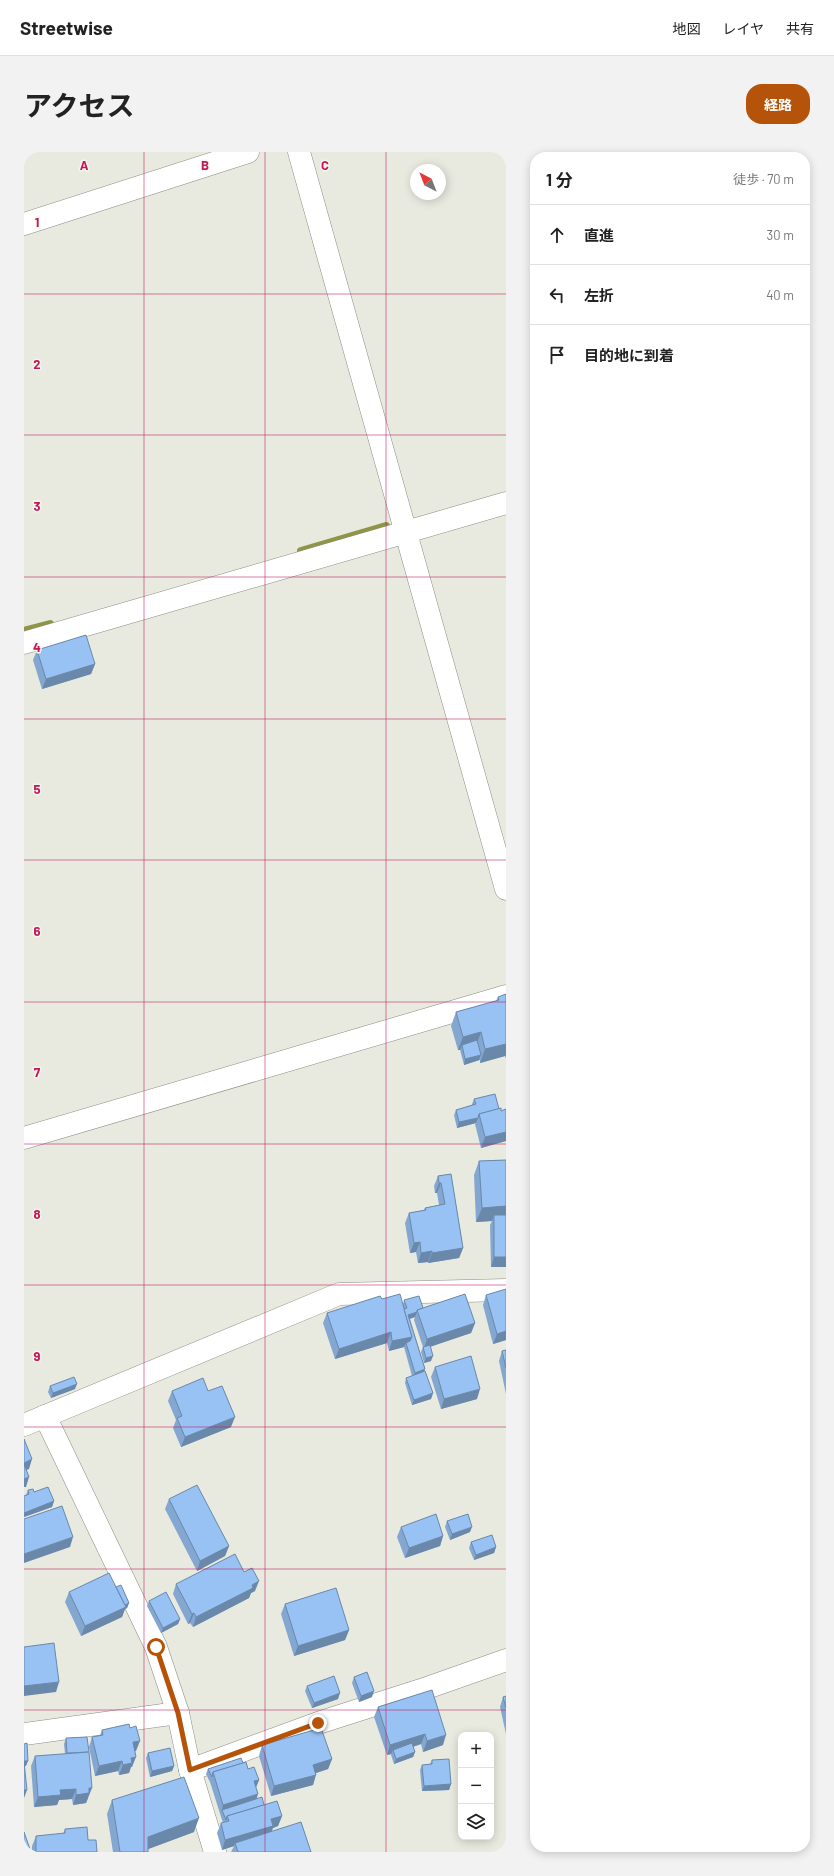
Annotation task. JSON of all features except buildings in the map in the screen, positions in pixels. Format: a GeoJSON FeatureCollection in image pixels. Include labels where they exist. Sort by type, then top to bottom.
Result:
{"type":"FeatureCollection","features":[{"type":"Feature","properties":{"kind":"street"},"geometry":{"type":"LineString","coordinates":[[24,224],[248,152]]}},
{"type":"Feature","properties":{"kind":"street"},"geometry":{"type":"LineString","coordinates":[[299,152],[506,890]]}},
{"type":"Feature","properties":{"kind":"street"},"geometry":{"type":"LineString","coordinates":[[24,643],[506,502]]}},
{"type":"Feature","properties":{"kind":"street"},"geometry":{"type":"LineString","coordinates":[[24,1138],[506,996]]}},
{"type":"Feature","properties":{"kind":"street"},"geometry":{"type":"LineString","coordinates":[[24,1425],[339,1294],[506,1290]]}},
{"type":"Feature","properties":{"kind":"street"},"geometry":{"type":"LineString","coordinates":[[45,1416],[156,1647],[178,1713],[190,1770],[215,1852]]}},
{"type":"Feature","properties":{"kind":"street"},"geometry":{"type":"LineString","coordinates":[[190,1770],[318,1723],[422,1690],[506,1660]]}},
{"type":"Feature","properties":{"kind":"street"},"geometry":{"type":"LineString","coordinates":[[24,1734],[178,1713]]}},
{"type":"Feature","properties":{"kind":"waterway"},"geometry":{"type":"LineString","coordinates":[[301,551],[386,526]]}},
{"type":"Feature","properties":{"kind":"waterway"},"geometry":{"type":"LineString","coordinates":[[24,631],[50,624]]}},
{"type":"Feature","properties":{"kind":"route"},"geometry":{"type":"LineString","coordinates":[[156,1647],[178,1713],[190,1770],[318,1723]]}}]}
